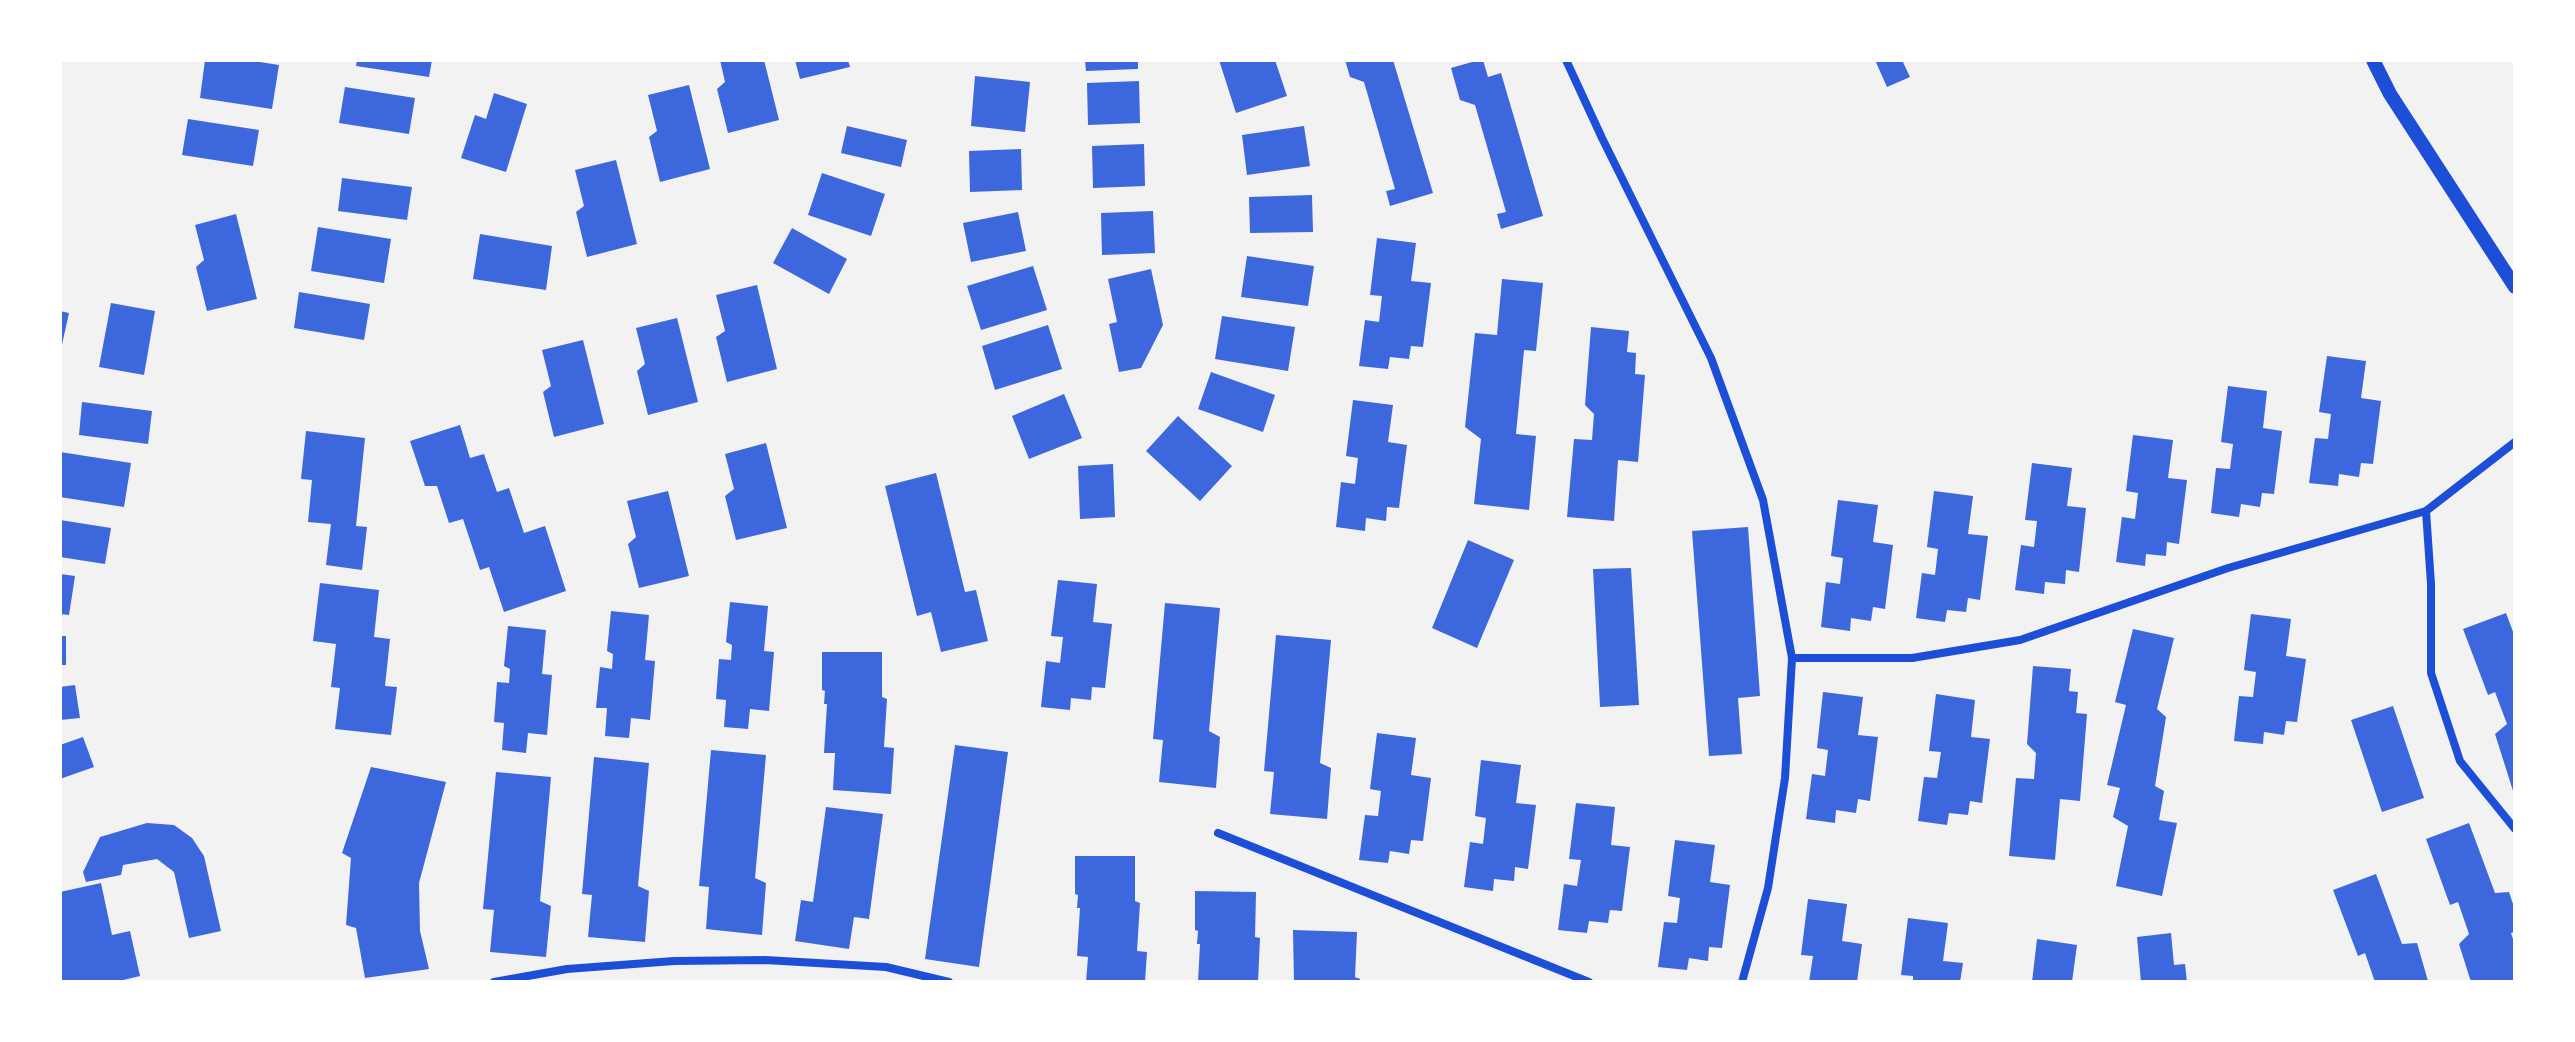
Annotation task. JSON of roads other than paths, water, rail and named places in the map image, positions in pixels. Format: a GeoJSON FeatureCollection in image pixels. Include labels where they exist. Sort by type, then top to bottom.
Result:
{"type":"FeatureCollection","features":[{"type":"Feature","properties":{"kind":"main road"},"geometry":{"type":"LineString","coordinates":[[2373,60],[2390,94],[2515,287]]}},
{"type":"Feature","properties":{"kind":"street"},"geometry":{"type":"LineString","coordinates":[[1566,60],[1711,358],[1763,500],[1792,658],[1785,778],[1768,888],[1742,982]]}},
{"type":"Feature","properties":{"kind":"street"},"geometry":{"type":"LineString","coordinates":[[1792,658],[1912,658],[2020,640],[2228,568],[2426,511],[2515,442]]}},
{"type":"Feature","properties":{"kind":"street"},"geometry":{"type":"LineString","coordinates":[[2426,511],[2431,584],[2431,673],[2460,761],[2515,829]]}},
{"type":"Feature","properties":{"kind":"street"},"geometry":{"type":"LineString","coordinates":[[1218,833],[1589,982]]}},
{"type":"Feature","properties":{"kind":"street"},"geometry":{"type":"LineString","coordinates":[[494,982],[567,969],[674,961],[765,960],[886,967],[949,982]]}}]}
